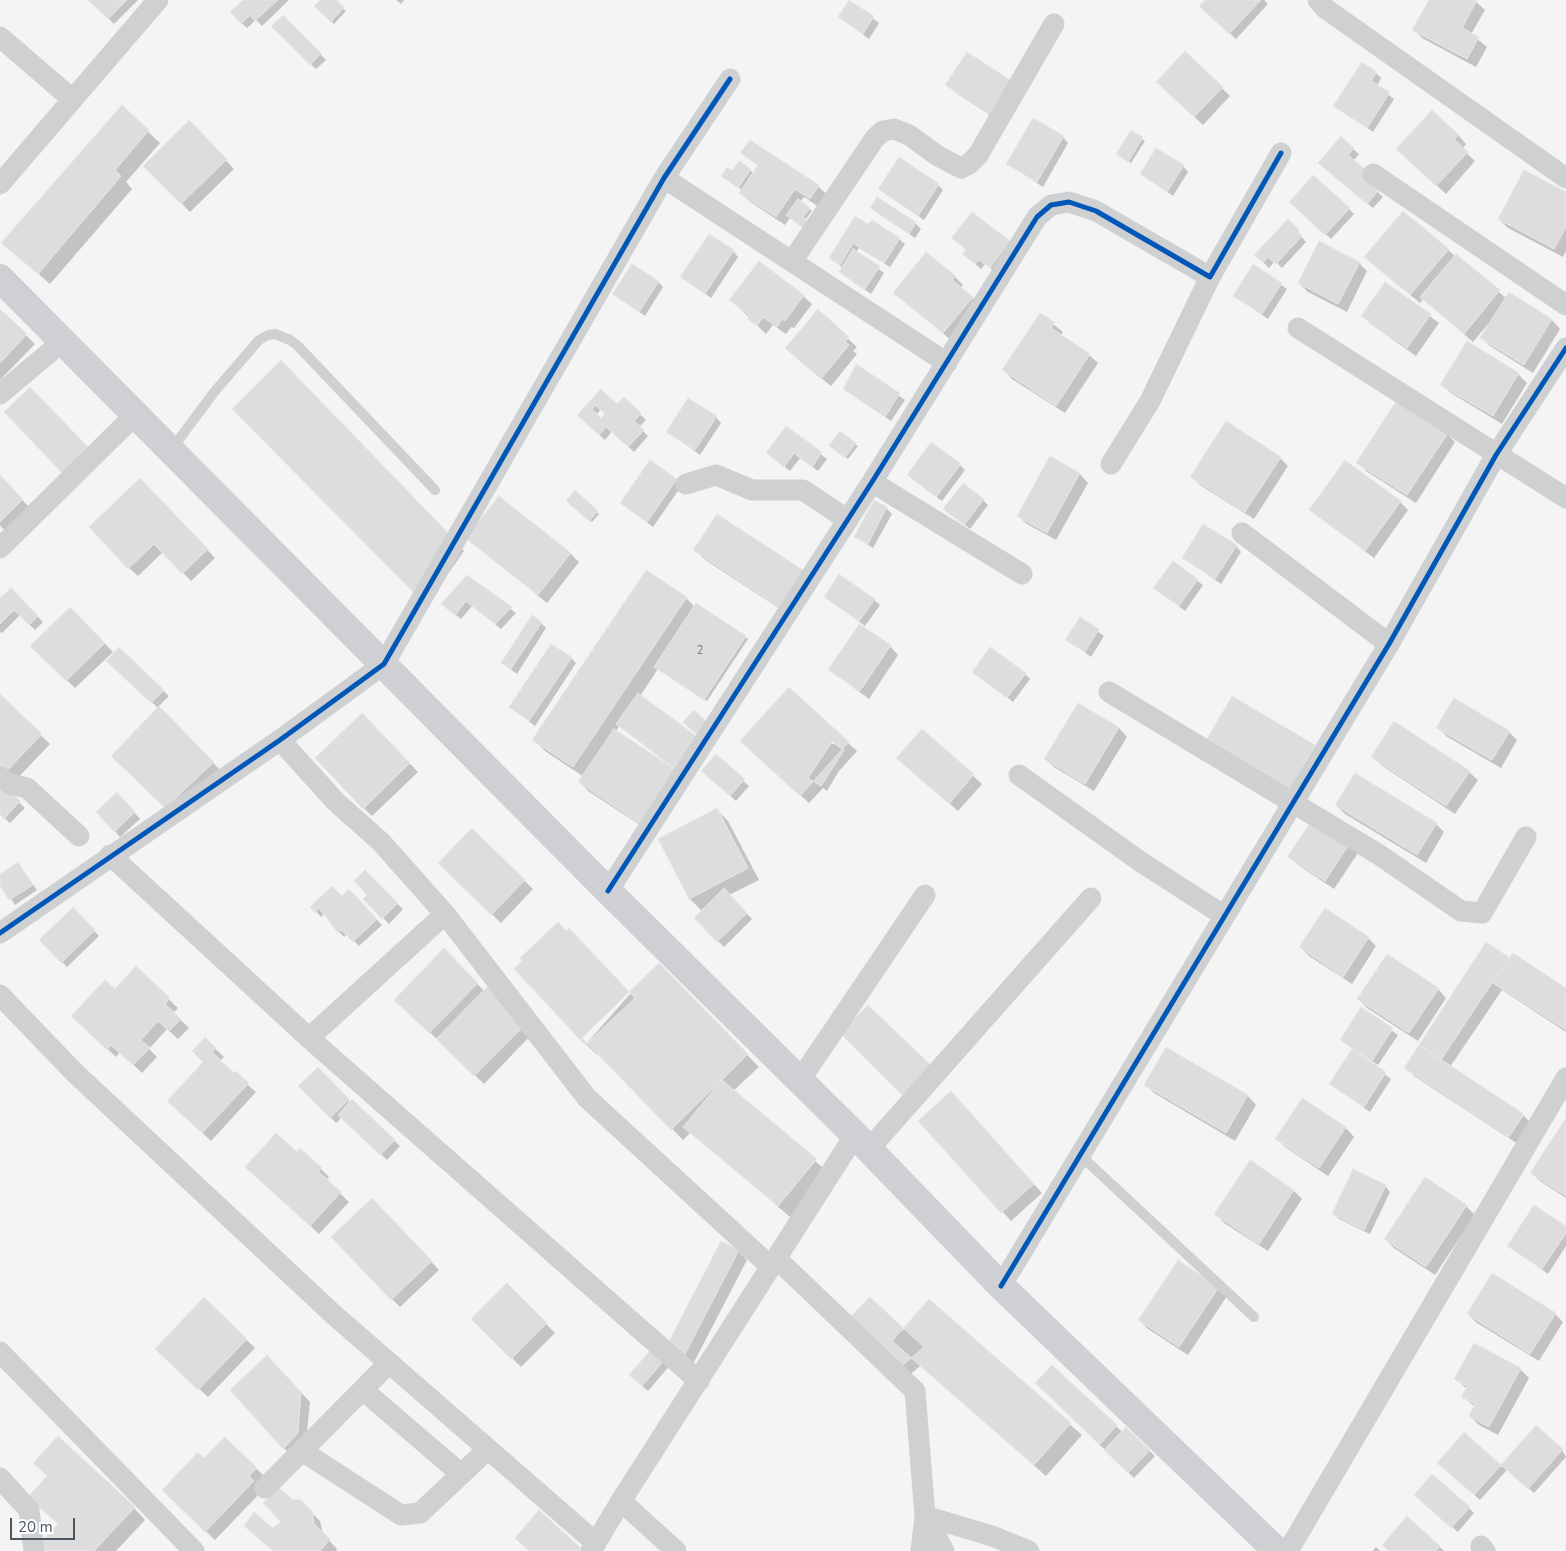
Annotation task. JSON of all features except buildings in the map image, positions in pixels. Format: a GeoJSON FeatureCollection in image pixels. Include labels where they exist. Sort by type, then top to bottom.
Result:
{"type":"FeatureCollection","features":[{"type":"Feature","properties":{"kind":"main road"},"geometry":{"type":"LineString","coordinates":[[0,278],[608,891],[862,1142],[1001,1286],[1277,1551]]}},
{"type":"Feature","properties":{"kind":"street"},"geometry":{"type":"LineString","coordinates":[[0,184],[158,0]]}},
{"type":"Feature","properties":{"kind":"street"},"geometry":{"type":"LineString","coordinates":[[1318,0],[1326,9],[1566,178]]}},
{"type":"Feature","properties":{"kind":"street"},"geometry":{"type":"LineString","coordinates":[[793,260],[875,138],[883,131],[894,129],[908,135],[961,168],[978,156],[1054,24]]}},
{"type":"Feature","properties":{"kind":"street"},"geometry":{"type":"LineString","coordinates":[[0,37],[72,99]]}},
{"type":"Feature","properties":{"kind":"street"},"geometry":{"type":"LineString","coordinates":[[0,933],[110,855],[280,740],[384,664],[664,178],[730,79]]}},
{"type":"Feature","properties":{"kind":"street"},"geometry":{"type":"LineString","coordinates":[[1111,464],[1150,401],[1210,277],[1281,153]]}},
{"type":"Feature","properties":{"kind":"street"},"geometry":{"type":"LineString","coordinates":[[1373,174],[1566,305]]}},
{"type":"Feature","properties":{"kind":"street"},"geometry":{"type":"LineString","coordinates":[[664,178],[793,260],[947,364]]}},
{"type":"Feature","properties":{"kind":"street"},"geometry":{"type":"LineString","coordinates":[[608,891],[848,520],[1037,217],[1051,205],[1069,202],[1096,211],[1210,277]]}},
{"type":"Feature","properties":{"kind":"street"},"geometry":{"type":"LineString","coordinates":[[1298,328],[1566,498]]}},
{"type":"Feature","properties":{"kind":"street"},"geometry":{"type":"LineString","coordinates":[[0,394],[62,342]]}},
{"type":"Feature","properties":{"kind":"street"},"geometry":{"type":"LineString","coordinates":[[1001,1286],[1389,644],[1496,455],[1566,348]]}},
{"type":"Feature","properties":{"kind":"street"},"geometry":{"type":"LineString","coordinates":[[0,548],[135,415]]}},
{"type":"Feature","properties":{"kind":"street"},"geometry":{"type":"LineString","coordinates":[[686,484],[716,475],[752,490],[803,490],[848,520]]}},
{"type":"Feature","properties":{"kind":"street"},"geometry":{"type":"LineString","coordinates":[[872,482],[1022,574]]}},
{"type":"Feature","properties":{"kind":"street"},"geometry":{"type":"LineString","coordinates":[[1242,533],[1389,644]]}},
{"type":"Feature","properties":{"kind":"street"},"geometry":{"type":"LineString","coordinates":[[1109,692],[1378,854],[1461,911],[1482,913],[1526,837]]}},
{"type":"Feature","properties":{"kind":"street"},"geometry":{"type":"LineString","coordinates":[[280,740],[336,802],[381,842],[445,914],[587,1098],[773,1262],[915,1391],[925,1516],[921,1551]]}},
{"type":"Feature","properties":{"kind":"street"},"geometry":{"type":"LineString","coordinates":[[1019,775],[1141,862],[1224,915]]}},
{"type":"Feature","properties":{"kind":"street"},"geometry":{"type":"LineString","coordinates":[[0,777],[10,784],[28,788],[79,836]]}},
{"type":"Feature","properties":{"kind":"street"},"geometry":{"type":"LineString","coordinates":[[110,855],[310,1038],[699,1381]]}},
{"type":"Feature","properties":{"kind":"street"},"geometry":{"type":"LineString","coordinates":[[800,1080],[925,895]]}},
{"type":"Feature","properties":{"kind":"street"},"geometry":{"type":"LineString","coordinates":[[0,995],[82,1080],[333,1314],[488,1449],[594,1547],[621,1500],[699,1381],[773,1262],[862,1142],[1092,898]]}},
{"type":"Feature","properties":{"kind":"street"},"geometry":{"type":"LineString","coordinates":[[310,1038],[445,914]]}},
{"type":"Feature","properties":{"kind":"street"},"geometry":{"type":"LineString","coordinates":[[1288,1551],[1566,1078]]}},
{"type":"Feature","properties":{"kind":"street"},"geometry":{"type":"LineString","coordinates":[[3,1362],[194,1551]]}},
{"type":"Feature","properties":{"kind":"street"},"geometry":{"type":"LineString","coordinates":[[265,1488],[389,1363]]}},
{"type":"Feature","properties":{"kind":"street"},"geometry":{"type":"LineString","coordinates":[[363,1390],[461,1474]]}},
{"type":"Feature","properties":{"kind":"street"},"geometry":{"type":"LineString","coordinates":[[302,1451],[401,1515],[420,1513],[488,1449]]}},
{"type":"Feature","properties":{"kind":"street"},"geometry":{"type":"LineString","coordinates":[[0,1478],[29,1510],[34,1551]]}},
{"type":"Feature","properties":{"kind":"street"},"geometry":{"type":"LineString","coordinates":[[621,1500],[676,1551]]}},
{"type":"Feature","properties":{"kind":"street"},"geometry":{"type":"LineString","coordinates":[[925,1516],[944,1551]]}},
{"type":"Feature","properties":{"kind":"street"},"geometry":{"type":"LineString","coordinates":[[925,1516],[992,1536],[1029,1551]]}},
{"type":"Feature","properties":{"kind":"lane"},"geometry":{"type":"LineString","coordinates":[[170,451],[215,391],[259,340],[268,335],[276,334],[297,345],[435,490]]}},
{"type":"Feature","properties":{"kind":"lane"},"geometry":{"type":"LineString","coordinates":[[1080,1155],[1254,1317]]}},
{"type":"Feature","properties":{"kind":"cycle path"},"geometry":{"type":"LineString","coordinates":[[0,933],[280,740],[384,664],[664,178],[730,79]]}},
{"type":"Feature","properties":{"kind":"cycle path"},"geometry":{"type":"LineString","coordinates":[[608,891],[872,482],[1037,217],[1051,205],[1069,202],[1096,211],[1210,277],[1281,153]]}},
{"type":"Feature","properties":{"kind":"cycle path"},"geometry":{"type":"LineString","coordinates":[[1001,1286],[1389,644],[1496,455],[1566,348]]}}]}
